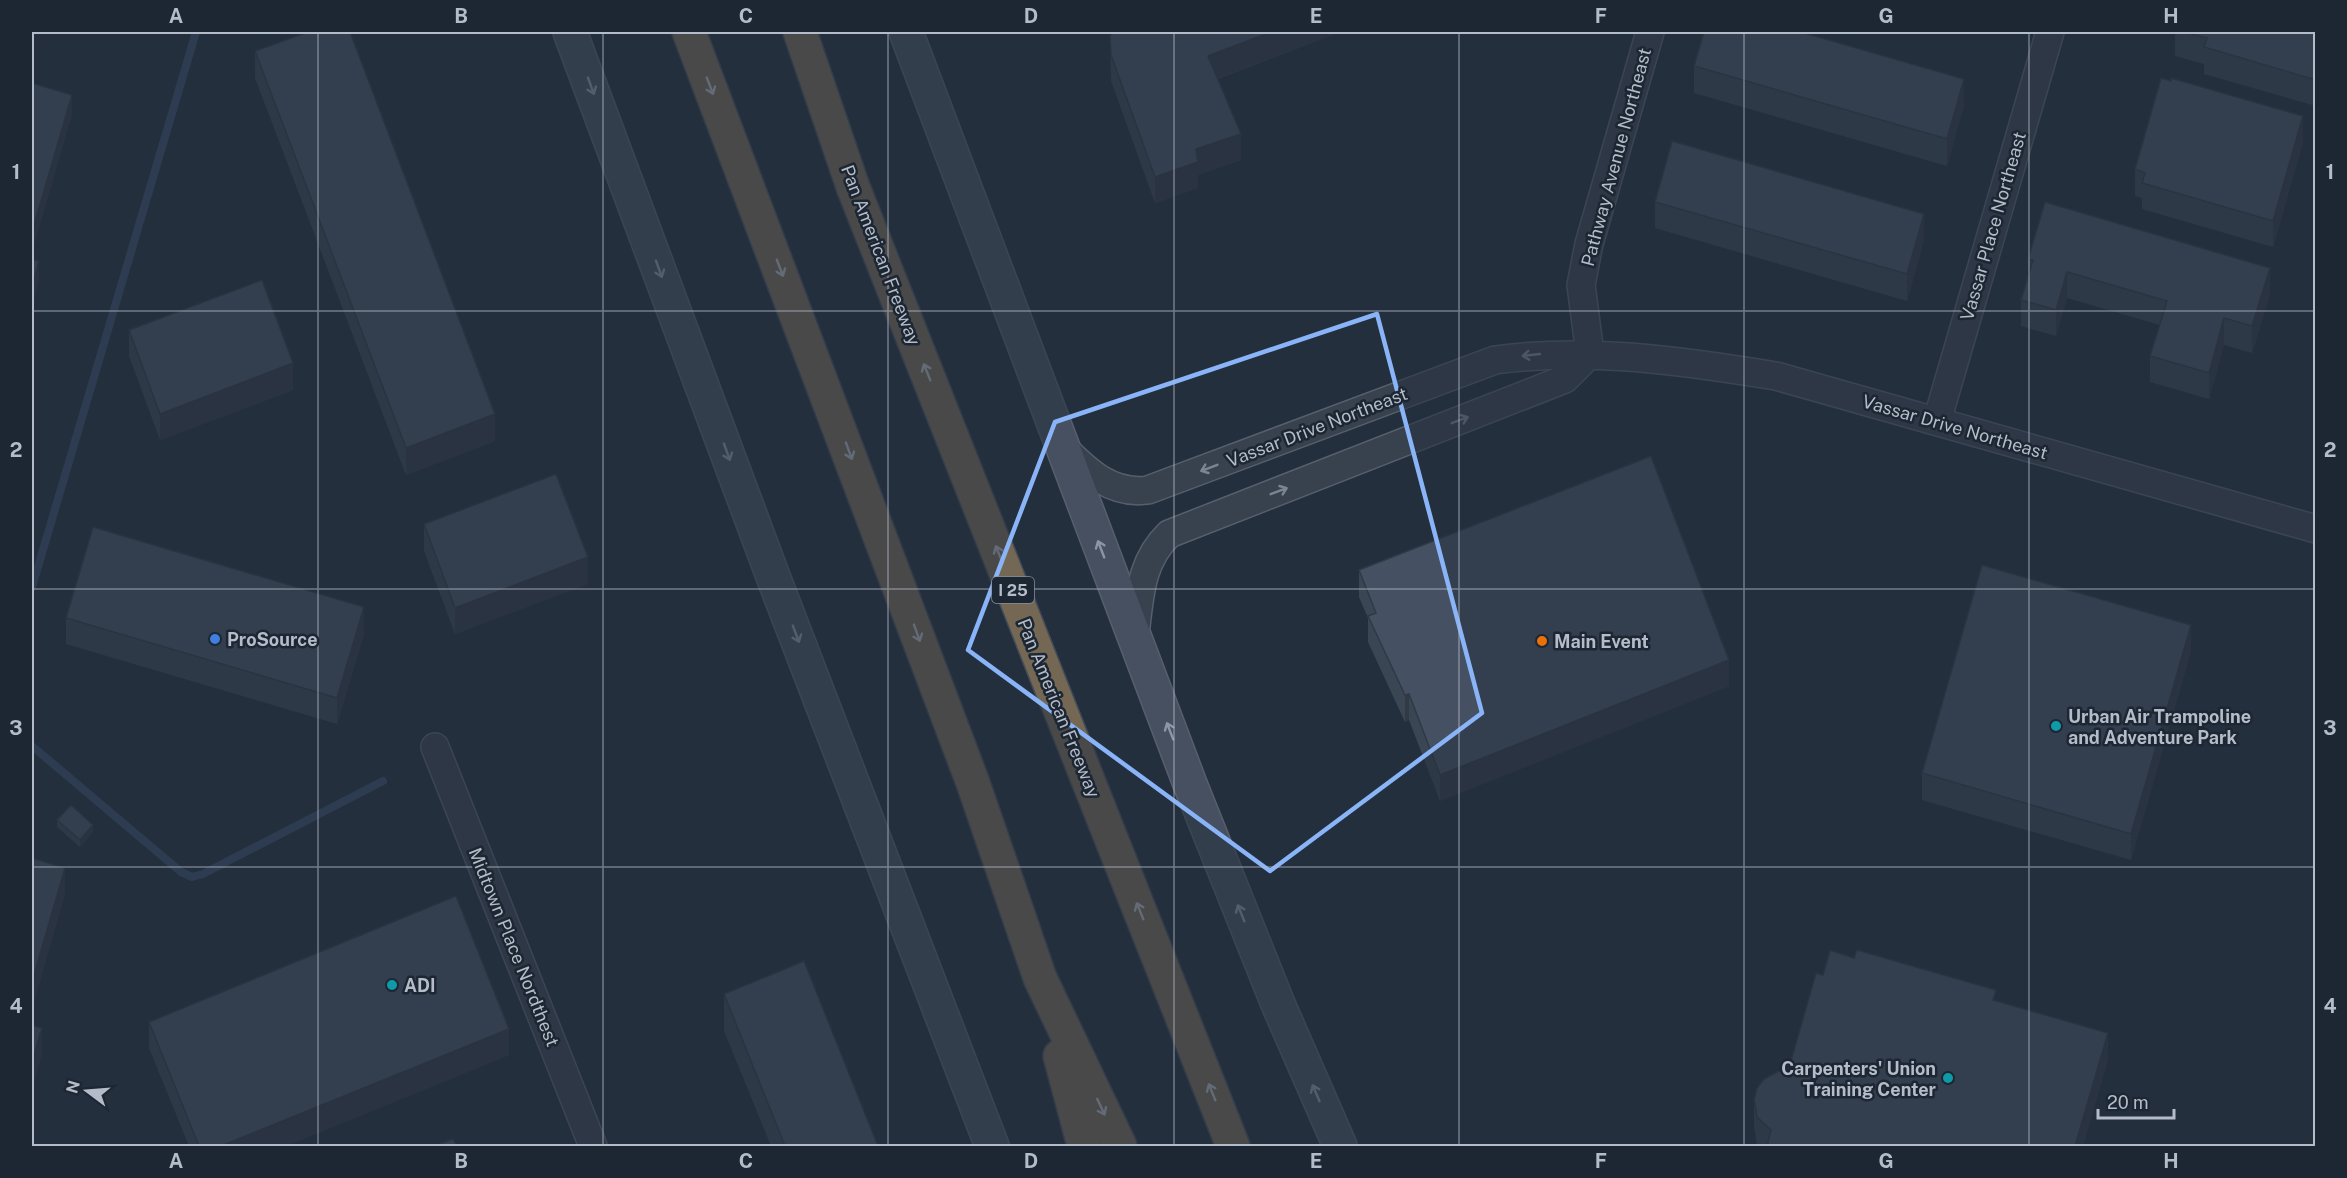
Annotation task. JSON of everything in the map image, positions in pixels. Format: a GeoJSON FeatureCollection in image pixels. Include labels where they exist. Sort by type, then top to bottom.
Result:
{"type":"FeatureCollection","features":[{"type":"Feature","properties":{"kind":"highway"},"geometry":{"type":"LineString","coordinates":[[689,32],[964,761],[1040,978],[1084,1146]]}},
{"type":"Feature","properties":{"kind":"highway","name":"Pan American Freeway"},"geometry":{"type":"LineString","coordinates":[[800,32],[854,187],[1233,1146]]}},
{"type":"Feature","properties":{"kind":"highway"},"geometry":{"type":"LineString","coordinates":[[1040,978],[1120,1146]]}},
{"type":"Feature","properties":{"kind":"main road"},"geometry":{"type":"LineString","coordinates":[[570,32],[770,568],[992,1146]]}},
{"type":"Feature","properties":{"kind":"main road"},"geometry":{"type":"LineString","coordinates":[[906,32],[1060,444],[1135,634],[1236,902],[1340,1146]]}},
{"type":"Feature","properties":{"kind":"street","name":"Pathway Avenue Northeast"},"geometry":{"type":"LineString","coordinates":[[1590,354],[1581,285],[1589,244],[1650,32]]}},
{"type":"Feature","properties":{"kind":"street","name":"Vassar Place Northeast"},"geometry":{"type":"LineString","coordinates":[[1937,421],[2050,32]]}},
{"type":"Feature","properties":{"kind":"street","name":"Vassar Drive Northeast"},"geometry":{"type":"LineString","coordinates":[[1060,444],[1095,478],[1125,490],[1148,490],[1495,360],[1537,354],[1590,354],[1693,363],[1776,376],[2316,528]]}},
{"type":"Feature","properties":{"kind":"street"},"geometry":{"type":"LineString","coordinates":[[1135,634],[1142,579],[1148,561],[1156,547],[1169,534],[1565,379],[1590,354]]}},
{"type":"Feature","properties":{"kind":"street","name":"Midtown Place Nordthest"},"geometry":{"type":"LineString","coordinates":[[435,747],[593,1146]]}},
{"type":"Feature","properties":{"kind":"highlighted area"},"geometry":{"type":"Polygon","coordinates":[[[1377,314],[1482,713],[1270,871],[968,650],[1055,422],[1377,314]]]}},
{"type":"Feature","properties":{"kind":"building"},"geometry":{"type":"Polygon","coordinates":[[[308,32],[350,32],[495,414],[406,448],[255,51],[308,32]]]}},
{"type":"Feature","properties":{"kind":"building"},"geometry":{"type":"Polygon","coordinates":[[[1112,32],[1271,32],[1208,56],[1241,134],[1196,149],[1198,162],[1155,177],[1111,55],[1110,36],[1112,32]]]}},
{"type":"Feature","properties":{"kind":"building"},"geometry":{"type":"Polygon","coordinates":[[[1704,32],[1801,32],[1964,79],[1947,139],[1694,66],[1704,32]]]}},
{"type":"Feature","properties":{"kind":"building"},"geometry":{"type":"Polygon","coordinates":[[[2183,32],[2316,32],[2316,80],[2204,47],[2207,38],[2183,32]]]}},
{"type":"Feature","properties":{"kind":"building"},"geometry":{"type":"Polygon","coordinates":[[[2161,78],[2171,81],[2171,78],[2303,116],[2273,221],[2142,183],[2145,173],[2135,169],[2161,78]]]}},
{"type":"Feature","properties":{"kind":"building"},"geometry":{"type":"Polygon","coordinates":[[[32,83],[72,95],[32,232],[32,83]]]}},
{"type":"Feature","properties":{"kind":"building"},"geometry":{"type":"Polygon","coordinates":[[[1672,141],[1924,214],[1907,274],[1655,202],[1672,141]]]}},
{"type":"Feature","properties":{"kind":"building"},"geometry":{"type":"Polygon","coordinates":[[[2045,202],[2270,268],[2252,326],[2224,318],[2209,373],[2150,356],[2167,301],[2067,272],[2056,310],[2021,300],[2033,260],[2028,259],[2045,202]]]}},
{"type":"Feature","properties":{"kind":"building"},"geometry":{"type":"Polygon","coordinates":[[[32,259],[39,261],[32,287],[32,259]]]}},
{"type":"Feature","properties":{"kind":"building"},"geometry":{"type":"Polygon","coordinates":[[[262,280],[293,363],[160,414],[129,330],[262,280]]]}},
{"type":"Feature","properties":{"kind":"building","name":"Main Event"},"geometry":{"type":"Polygon","coordinates":[[[1651,456],[1729,660],[1440,775],[1409,694],[1405,695],[1368,616],[1376,613],[1359,570],[1651,456]]]}},
{"type":"Feature","properties":{"kind":"building"},"geometry":{"type":"Polygon","coordinates":[[[556,474],[588,557],[455,608],[424,524],[556,474]]]}},
{"type":"Feature","properties":{"kind":"building","name":"ProSource"},"geometry":{"type":"Polygon","coordinates":[[[93,527],[364,607],[337,698],[66,618],[93,527]]]}},
{"type":"Feature","properties":{"kind":"building","name":"Urban Air Trampoline and Adventure Park"},"geometry":{"type":"Polygon","coordinates":[[[1982,565],[2191,625],[2131,834],[1922,773],[1982,565]]]}},
{"type":"Feature","properties":{"kind":"building"},"geometry":{"type":"Polygon","coordinates":[[[71,805],[93,825],[80,840],[57,820],[71,805]]]}},
{"type":"Feature","properties":{"kind":"building"},"geometry":{"type":"Polygon","coordinates":[[[32,858],[65,868],[32,982],[32,858]]]}},
{"type":"Feature","properties":{"kind":"building","name":"ADI"},"geometry":{"type":"Polygon","coordinates":[[[456,896],[509,1029],[221,1146],[199,1146],[149,1022],[456,896]]]}},
{"type":"Feature","properties":{"kind":"building","name":"Carpenters' Union Training Center"},"geometry":{"type":"Polygon","coordinates":[[[1830,950],[1854,958],[1857,950],[1996,990],[1993,1000],[2108,1033],[2075,1146],[1767,1146],[1771,1130],[1757,1117],[1754,1100],[1757,1088],[1764,1079],[1779,1071],[1788,1071],[1816,973],[1823,975],[1830,950]]]}},
{"type":"Feature","properties":{"kind":"building"},"geometry":{"type":"Polygon","coordinates":[[[804,961],[878,1146],[785,1146],[724,994],[804,961]]]}},
{"type":"Feature","properties":{"kind":"building"},"geometry":{"type":"Polygon","coordinates":[[[32,1025],[42,1028],[32,1062],[32,1025]]]}},
{"type":"Feature","properties":{"kind":"building"},"geometry":{"type":"Polygon","coordinates":[[[453,1139],[457,1146],[434,1146],[453,1139]]]}},
{"type":"Feature","properties":{"kind":"waterway"},"geometry":{"type":"LineString","coordinates":[[32,587],[196,32]]}},
{"type":"Feature","properties":{"kind":"waterway"},"geometry":{"type":"LineString","coordinates":[[32,746],[181,872],[192,877],[203,874],[383,781]]}},
{"type":"Feature","properties":{"kind":"place","name":"ProSource"},"geometry":{"type":"Point","coordinates":[215,639]}},
{"type":"Feature","properties":{"kind":"place","name":"Main Event"},"geometry":{"type":"Point","coordinates":[1542,641]}},
{"type":"Feature","properties":{"kind":"place","name":"Urban Air Trampoline and Adventure Park"},"geometry":{"type":"Point","coordinates":[2056,726]}},
{"type":"Feature","properties":{"kind":"place","name":"ADI"},"geometry":{"type":"Point","coordinates":[392,985]}},
{"type":"Feature","properties":{"kind":"place","name":"Carpenters' Union Training Center"},"geometry":{"type":"Point","coordinates":[1948,1078]}}]}
